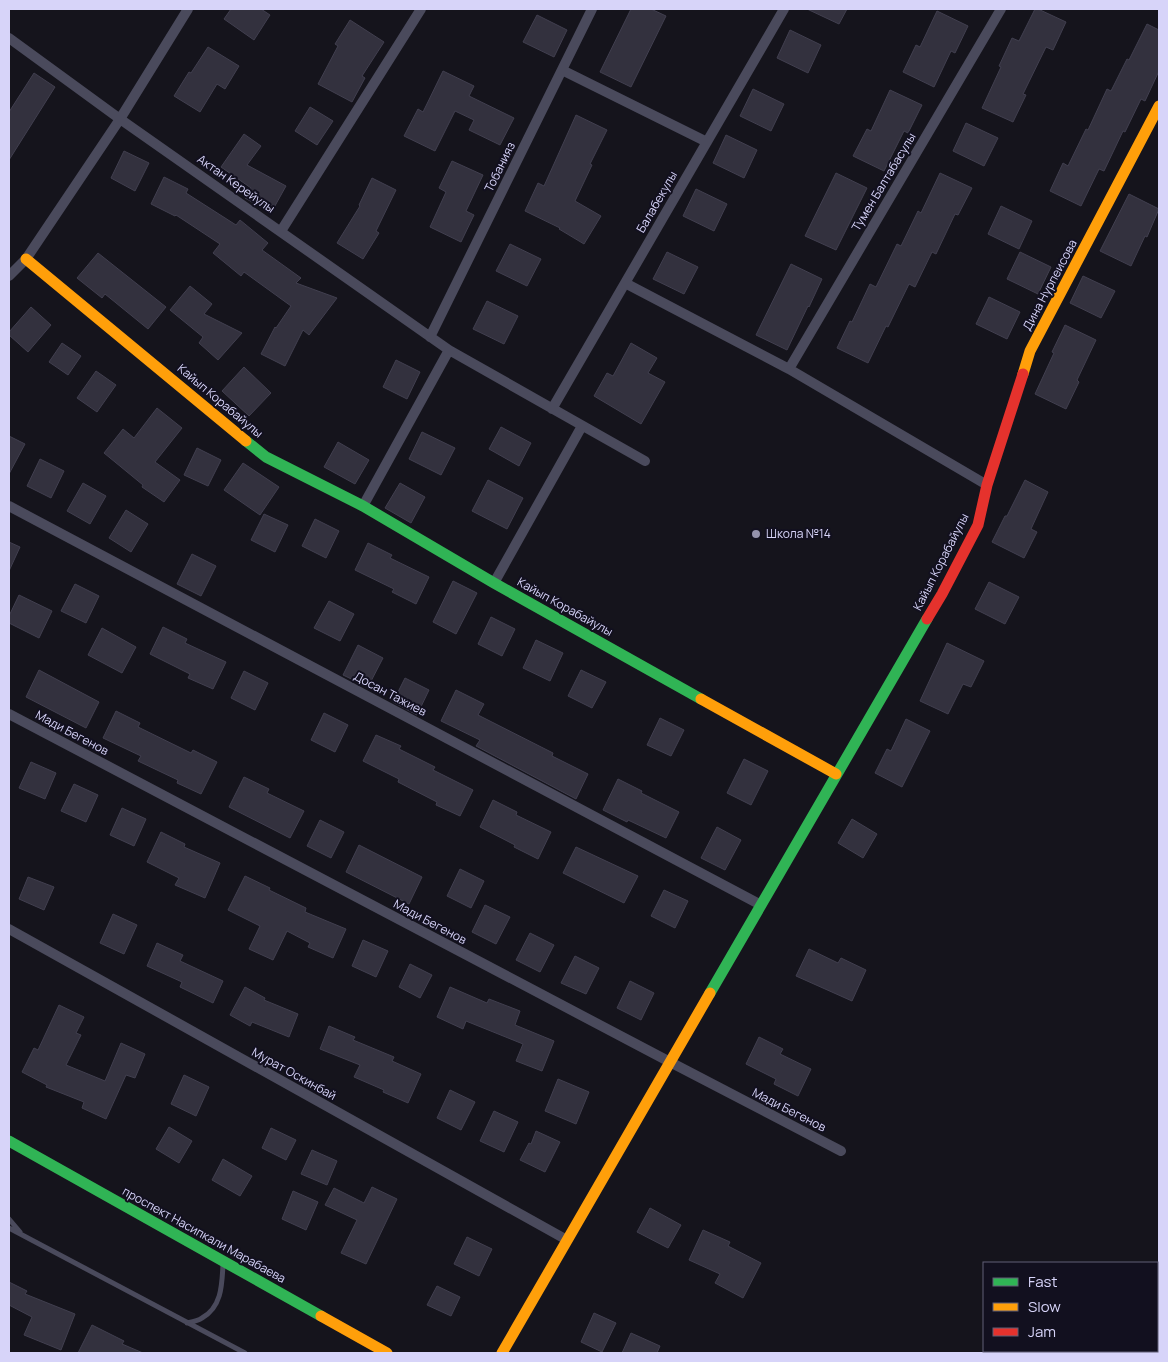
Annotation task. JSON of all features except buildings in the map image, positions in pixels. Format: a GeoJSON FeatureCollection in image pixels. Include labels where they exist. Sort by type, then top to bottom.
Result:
{"type":"FeatureCollection","features":[{"type":"Feature","properties":{"kind":"street"},"geometry":{"type":"LineString","coordinates":[[9,276],[26,259],[120,119],[188,9]]}},
{"type":"Feature","properties":{"kind":"street"},"geometry":{"type":"LineString","coordinates":[[281,231],[421,9]]}},
{"type":"Feature","properties":{"kind":"street","name":"Тобанияз"},"geometry":{"type":"LineString","coordinates":[[430,337],[592,9]]}},
{"type":"Feature","properties":{"kind":"street","name":"Балабекулы"},"geometry":{"type":"LineString","coordinates":[[552,408],[784,9]]}},
{"type":"Feature","properties":{"kind":"street","name":"Тумен Балтабасулы"},"geometry":{"type":"LineString","coordinates":[[789,369],[1001,9]]}},
{"type":"Feature","properties":{"kind":"street","name":"Актан Керейулы"},"geometry":{"type":"LineString","coordinates":[[9,38],[120,119],[449,350],[645,461]]}},
{"type":"Feature","properties":{"kind":"street"},"geometry":{"type":"LineString","coordinates":[[562,70],[706,142]]}},
{"type":"Feature","properties":{"kind":"street","name":"Дина Нурпеисова"},"geometry":{"type":"LineString","coordinates":[[987,486],[1030,351],[1159,106]]}},
{"type":"Feature","properties":{"kind":"street","name":"Кайып Корабайулы"},"geometry":{"type":"LineString","coordinates":[[26,259],[266,457],[363,506],[494,583],[836,774],[942,594],[978,525],[987,486]]}},
{"type":"Feature","properties":{"kind":"street"},"geometry":{"type":"LineString","coordinates":[[625,283],[789,369],[987,486]]}},
{"type":"Feature","properties":{"kind":"street"},"geometry":{"type":"LineString","coordinates":[[363,506],[449,350]]}},
{"type":"Feature","properties":{"kind":"street"},"geometry":{"type":"LineString","coordinates":[[494,583],[582,426]]}},
{"type":"Feature","properties":{"kind":"street","name":"Досан Тажиев"},"geometry":{"type":"LineString","coordinates":[[9,506],[760,904]]}},
{"type":"Feature","properties":{"kind":"street","name":"Мади Бегенов"},"geometry":{"type":"LineString","coordinates":[[9,714],[841,1151]]}},
{"type":"Feature","properties":{"kind":"street"},"geometry":{"type":"LineString","coordinates":[[502,1353],[836,774]]}},
{"type":"Feature","properties":{"kind":"street","name":"Мурат Оскинбай"},"geometry":{"type":"LineString","coordinates":[[9,930],[567,1240]]}},
{"type":"Feature","properties":{"kind":"street","name":"проспект Насипкали Марабаева"},"geometry":{"type":"LineString","coordinates":[[9,1141],[387,1353]]}},
{"type":"Feature","properties":{"kind":"lane"},"geometry":{"type":"LineString","coordinates":[[9,1219],[24,1236]]}},
{"type":"Feature","properties":{"kind":"lane"},"geometry":{"type":"LineString","coordinates":[[9,1228],[245,1353]]}},
{"type":"Feature","properties":{"kind":"lane"},"geometry":{"type":"LineString","coordinates":[[187,1323],[202,1318],[218,1302],[223,1262]]}},
{"type":"Feature","properties":{"kind":"traffic: fast"},"geometry":{"type":"LineString","coordinates":[[246,441],[266,457],[363,506],[494,583],[701,699]]}},
{"type":"Feature","properties":{"kind":"traffic: fast"},"geometry":{"type":"LineString","coordinates":[[710,993],[927,619]]}},
{"type":"Feature","properties":{"kind":"traffic: fast"},"geometry":{"type":"LineString","coordinates":[[9,1141],[321,1316]]}},
{"type":"Feature","properties":{"kind":"traffic: slow"},"geometry":{"type":"LineString","coordinates":[[1023,374],[1030,351],[1159,106]]}},
{"type":"Feature","properties":{"kind":"traffic: slow"},"geometry":{"type":"LineString","coordinates":[[26,259],[246,441]]}},
{"type":"Feature","properties":{"kind":"traffic: slow"},"geometry":{"type":"LineString","coordinates":[[701,699],[836,774]]}},
{"type":"Feature","properties":{"kind":"traffic: slow"},"geometry":{"type":"LineString","coordinates":[[502,1353],[710,993]]}},
{"type":"Feature","properties":{"kind":"traffic: slow"},"geometry":{"type":"LineString","coordinates":[[321,1316],[387,1353]]}},
{"type":"Feature","properties":{"kind":"traffic: jam"},"geometry":{"type":"LineString","coordinates":[[927,619],[978,525],[987,485],[1023,374]]}},
{"type":"Feature","properties":{"kind":"place","name":"Школа №14"},"geometry":{"type":"Point","coordinates":[756,534]}}]}
